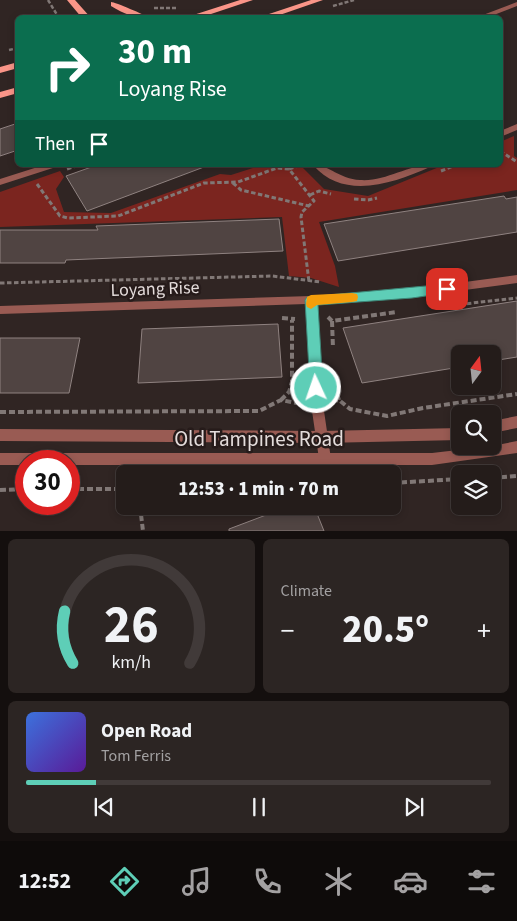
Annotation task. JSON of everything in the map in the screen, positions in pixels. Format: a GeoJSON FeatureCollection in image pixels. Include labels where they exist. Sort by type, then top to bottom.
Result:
{"type":"FeatureCollection","features":[{"type":"Feature","properties":{"kind":"main road"},"geometry":{"type":"LineString","coordinates":[[71,0],[74,15]]}},
{"type":"Feature","properties":{"kind":"main road"},"geometry":{"type":"LineString","coordinates":[[71,0],[84,15]]}},
{"type":"Feature","properties":{"kind":"main road"},"geometry":{"type":"LineString","coordinates":[[195,15],[250,0]]}},
{"type":"Feature","properties":{"kind":"main road"},"geometry":{"type":"LineString","coordinates":[[271,15],[319,0]]}},
{"type":"Feature","properties":{"kind":"main road"},"geometry":{"type":"LineString","coordinates":[[112,2],[127,12],[137,15]]}},
{"type":"Feature","properties":{"kind":"main road"},"geometry":{"type":"LineString","coordinates":[[112,2],[123,15]]}},
{"type":"Feature","properties":{"kind":"main road"},"geometry":{"type":"LineString","coordinates":[[0,70],[15,66]]}},
{"type":"Feature","properties":{"kind":"main road"},"geometry":{"type":"LineString","coordinates":[[0,95],[15,91]]}},
{"type":"Feature","properties":{"kind":"street"},"geometry":{"type":"LineString","coordinates":[[486,15],[517,4]]}},
{"type":"Feature","properties":{"kind":"street"},"geometry":{"type":"LineString","coordinates":[[503,133],[517,126]]}},
{"type":"Feature","properties":{"kind":"street"},"geometry":{"type":"LineString","coordinates":[[0,182],[47,167]]}},
{"type":"Feature","properties":{"kind":"street"},"geometry":{"type":"LineString","coordinates":[[320,167],[336,178],[355,182],[376,183],[421,167]]}},
{"type":"Feature","properties":{"kind":"street","name":"Loyang Rise"},"geometry":{"type":"LineString","coordinates":[[0,310],[311,300],[412,293],[517,279]]}},
{"type":"Feature","properties":{"kind":"street"},"geometry":{"type":"LineString","coordinates":[[311,300],[316,404],[325,459]]}},
{"type":"Feature","properties":{"kind":"street"},"geometry":{"type":"LineString","coordinates":[[501,425],[517,422]]}},
{"type":"Feature","properties":{"kind":"street","name":"Old Tampines Road"},"geometry":{"type":"LineString","coordinates":[[0,435],[322,437],[451,434]]}},
{"type":"Feature","properties":{"kind":"street","name":"Old Tampines Road"},"geometry":{"type":"LineString","coordinates":[[0,459],[432,459],[517,447]]}},
{"type":"Feature","properties":{"kind":"path"},"geometry":{"type":"LineString","coordinates":[[48,0],[58,15]]}},
{"type":"Feature","properties":{"kind":"path"},"geometry":{"type":"LineString","coordinates":[[144,15],[149,8],[171,9],[185,6]]}},
{"type":"Feature","properties":{"kind":"path"},"geometry":{"type":"LineString","coordinates":[[503,153],[517,162]]}},
{"type":"Feature","properties":{"kind":"path"},"geometry":{"type":"LineString","coordinates":[[32,172],[35,181],[56,214],[68,218],[118,216],[204,183],[233,183],[277,168],[289,169],[295,167]]}},
{"type":"Feature","properties":{"kind":"path"},"geometry":{"type":"LineString","coordinates":[[289,169],[314,202],[302,212],[301,217],[311,300]]}},
{"type":"Feature","properties":{"kind":"path"},"geometry":{"type":"LineString","coordinates":[[233,183],[241,190],[310,206]]}},
{"type":"Feature","properties":{"kind":"path"},"geometry":{"type":"LineString","coordinates":[[0,283],[272,276],[322,282]]}},
{"type":"Feature","properties":{"kind":"path"},"geometry":{"type":"LineString","coordinates":[[0,412],[259,411],[281,400],[289,392],[292,382],[292,320]]}},
{"type":"Feature","properties":{"kind":"path"},"geometry":{"type":"LineString","coordinates":[[281,400],[294,404],[316,404],[339,400],[350,408],[387,416],[423,408],[517,394]]}},
{"type":"Feature","properties":{"kind":"path"},"geometry":{"type":"LineString","coordinates":[[501,477],[517,476]]}},
{"type":"Feature","properties":{"kind":"path"},"geometry":{"type":"LineString","coordinates":[[401,482],[451,480]]}},
{"type":"Feature","properties":{"kind":"path"},"geometry":{"type":"LineString","coordinates":[[80,489],[116,489]]}},
{"type":"Feature","properties":{"kind":"path"},"geometry":{"type":"LineString","coordinates":[[0,490],[15,490]]}},
{"type":"Feature","properties":{"kind":"path"},"geometry":{"type":"LineString","coordinates":[[141,515],[143,531]]}},
{"type":"Feature","properties":{"kind":"shaded area"},"geometry":{"type":"Polygon","coordinates":[[[514,136],[514,156],[517,158],[517,190],[319,222],[335,266],[339,287],[311,278],[289,276],[282,217],[0,227],[0,192],[60,171],[64,177],[56,189],[64,212],[111,213],[220,174],[231,175],[256,167],[302,167],[324,189],[368,196],[439,167],[503,167],[503,141],[514,136]]]}},
{"type":"Feature","properties":{"kind":"building"},"geometry":{"type":"Polygon","coordinates":[[[15,124],[15,151],[0,156],[0,129],[15,124]]]}},
{"type":"Feature","properties":{"kind":"building"},"geometry":{"type":"Polygon","coordinates":[[[91,167],[204,167],[87,211],[66,176],[91,167]]]}},
{"type":"Feature","properties":{"kind":"building"},"geometry":{"type":"Polygon","coordinates":[[[504,196],[506,199],[517,197],[517,232],[338,261],[324,224],[504,196]]]}},
{"type":"Feature","properties":{"kind":"building"},"geometry":{"type":"Polygon","coordinates":[[[279,219],[283,251],[66,260],[65,263],[0,263],[0,230],[98,230],[96,226],[279,219]]]}},
{"type":"Feature","properties":{"kind":"building"},"geometry":{"type":"Polygon","coordinates":[[[517,301],[517,357],[501,360],[501,345],[451,345],[451,368],[362,383],[343,328],[517,301]]]}},
{"type":"Feature","properties":{"kind":"building"},"geometry":{"type":"Polygon","coordinates":[[[278,324],[282,377],[138,383],[142,329],[278,324]]]}},
{"type":"Feature","properties":{"kind":"building"},"geometry":{"type":"Polygon","coordinates":[[[0,338],[80,338],[69,393],[0,393],[0,338]]]}},
{"type":"Feature","properties":{"kind":"building"},"geometry":{"type":"Polygon","coordinates":[[[266,515],[318,515],[324,531],[229,531],[229,529],[266,515]]]}},
{"type":"Feature","properties":{"kind":"slow traffic"},"geometry":{"type":"LineString","coordinates":[[311,304],[311,300],[352,297]]}},
{"type":"Feature","properties":{"kind":"route"},"geometry":{"type":"LineString","coordinates":[[316,388],[311,300],[447,289]]}}]}
